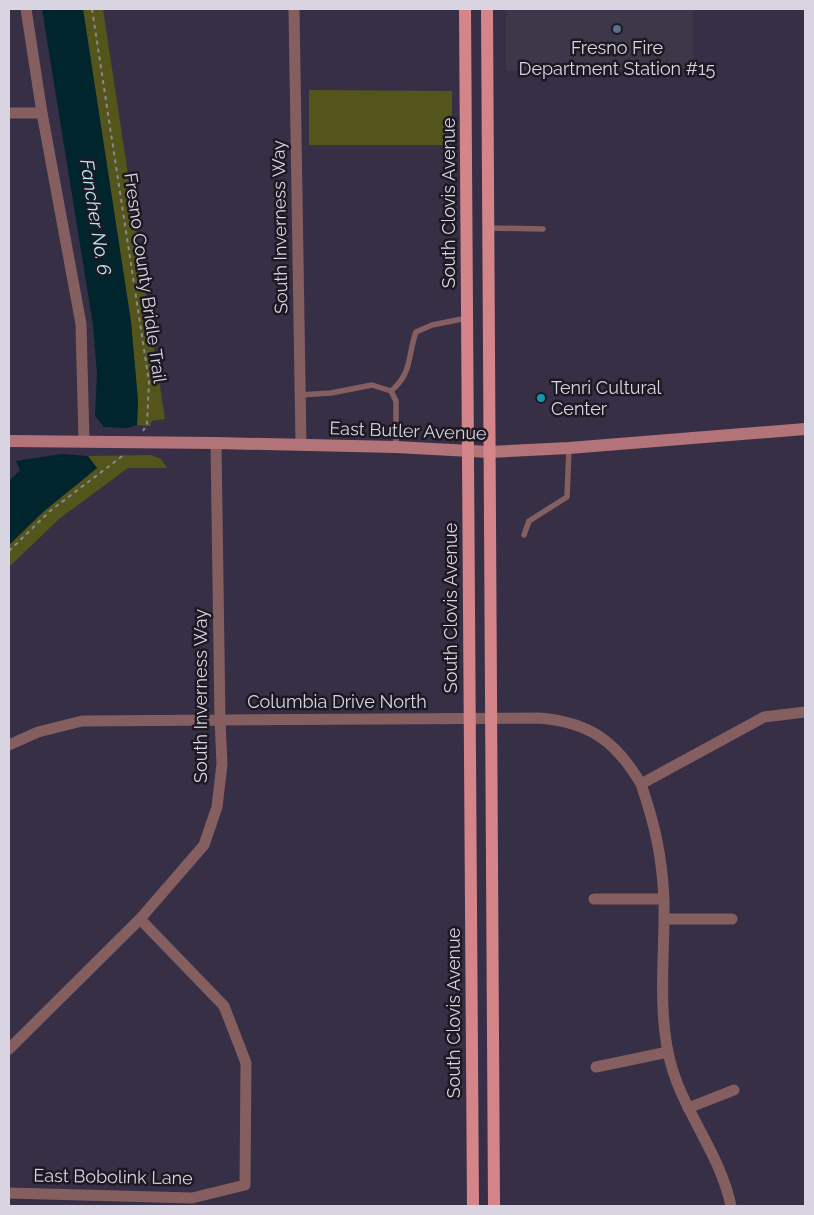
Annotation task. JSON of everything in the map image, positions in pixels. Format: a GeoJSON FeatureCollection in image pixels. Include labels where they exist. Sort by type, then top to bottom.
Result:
{"type":"FeatureCollection","features":[{"type":"Feature","properties":{"kind":"main road","name":"South Clovis Avenue"},"geometry":{"type":"LineString","coordinates":[[465,9],[473,1206]]}},
{"type":"Feature","properties":{"kind":"main road"},"geometry":{"type":"LineString","coordinates":[[487,9],[494,1206]]}},
{"type":"Feature","properties":{"kind":"street"},"geometry":{"type":"LineString","coordinates":[[26,9],[42,113],[81,324],[84,441]]}},
{"type":"Feature","properties":{"kind":"street","name":"South Inverness Way"},"geometry":{"type":"LineString","coordinates":[[294,9],[302,444]]}},
{"type":"Feature","properties":{"kind":"street"},"geometry":{"type":"LineString","coordinates":[[9,113],[42,113]]}},
{"type":"Feature","properties":{"kind":"street","name":"East Butler Avenue"},"geometry":{"type":"LineString","coordinates":[[9,442],[216,442],[396,447],[489,452],[569,448],[805,429]]}},
{"type":"Feature","properties":{"kind":"street","name":"South Inverness Way"},"geometry":{"type":"LineString","coordinates":[[9,1048],[140,919],[204,845],[217,807],[222,764],[216,442]]}},
{"type":"Feature","properties":{"kind":"street"},"geometry":{"type":"LineString","coordinates":[[640,784],[764,717],[805,712]]}},
{"type":"Feature","properties":{"kind":"street","name":"Columbia Drive North"},"geometry":{"type":"LineString","coordinates":[[9,745],[38,732],[82,721],[539,718],[559,720],[577,725],[597,734],[629,764],[640,784],[653,821],[660,856],[664,900],[664,1009],[668,1052],[688,1108],[719,1166],[731,1206]]}},
{"type":"Feature","properties":{"kind":"street"},"geometry":{"type":"LineString","coordinates":[[594,900],[664,900]]}},
{"type":"Feature","properties":{"kind":"street","name":"East Bobolink Lane"},"geometry":{"type":"LineString","coordinates":[[9,1193],[192,1198],[245,1185],[246,1063],[224,1006],[140,919]]}},
{"type":"Feature","properties":{"kind":"street"},"geometry":{"type":"LineString","coordinates":[[664,919],[732,919]]}},
{"type":"Feature","properties":{"kind":"street"},"geometry":{"type":"LineString","coordinates":[[596,1067],[668,1052]]}},
{"type":"Feature","properties":{"kind":"street"},"geometry":{"type":"LineString","coordinates":[[688,1108],[734,1090]]}},
{"type":"Feature","properties":{"kind":"lane"},"geometry":{"type":"LineString","coordinates":[[488,228],[543,229]]}},
{"type":"Feature","properties":{"kind":"lane"},"geometry":{"type":"LineString","coordinates":[[391,391],[401,382],[409,364],[411,345],[416,332],[432,325],[467,318]]}},
{"type":"Feature","properties":{"kind":"lane"},"geometry":{"type":"LineString","coordinates":[[300,395],[331,393],[372,385],[391,391],[396,401],[396,447]]}},
{"type":"Feature","properties":{"kind":"lane"},"geometry":{"type":"LineString","coordinates":[[524,535],[529,521],[567,497],[569,448]]}},
{"type":"Feature","properties":{"kind":"path","name":"Fresno County Bridle Trail"},"geometry":{"type":"LineString","coordinates":[[9,551],[50,511],[128,452],[147,424],[149,382],[92,9]]}},
{"type":"Feature","properties":{"kind":"shaded area"},"geometry":{"type":"Polygon","coordinates":[[[83,9],[103,9],[165,419],[152,421],[150,426],[137,425],[138,401],[131,322],[83,9]]]}},
{"type":"Feature","properties":{"kind":"shaded area"},"geometry":{"type":"Polygon","coordinates":[[[506,9],[693,9],[693,69],[506,71],[506,9]]]}},
{"type":"Feature","properties":{"kind":"shaded area"},"geometry":{"type":"Polygon","coordinates":[[[309,90],[452,91],[452,145],[309,145],[309,90]]]}},
{"type":"Feature","properties":{"kind":"shaded area"},"geometry":{"type":"Polygon","coordinates":[[[151,455],[161,459],[167,468],[128,468],[59,519],[9,567],[9,545],[43,512],[97,468],[88,456],[151,455]]]}},
{"type":"Feature","properties":{"kind":"water","name":"Fancher No. 6"},"geometry":{"type":"Polygon","coordinates":[[[42,9],[83,9],[131,322],[138,401],[137,425],[127,428],[104,427],[95,416],[97,374],[93,325],[42,9]]]}},
{"type":"Feature","properties":{"kind":"water"},"geometry":{"type":"Polygon","coordinates":[[[61,454],[88,456],[97,468],[43,512],[9,545],[9,481],[20,470],[16,461],[61,454]]]}},
{"type":"Feature","properties":{"kind":"place","name":"Fresno Fire Department Station #15"},"geometry":{"type":"Point","coordinates":[617,29]}},
{"type":"Feature","properties":{"kind":"place","name":"Tenri Cultural Center"},"geometry":{"type":"Point","coordinates":[541,398]}}]}
